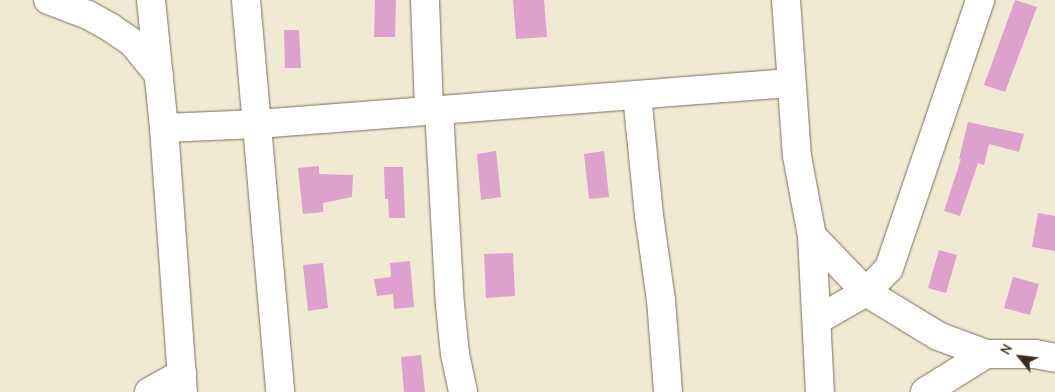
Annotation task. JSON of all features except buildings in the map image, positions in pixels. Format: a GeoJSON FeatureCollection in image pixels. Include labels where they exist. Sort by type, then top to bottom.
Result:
{"type":"FeatureCollection","features":[{"type":"Feature","properties":{"kind":"street"},"geometry":{"type":"LineString","coordinates":[[48,0],[88,15],[133,43],[159,75]]}},
{"type":"Feature","properties":{"kind":"street"},"geometry":{"type":"LineString","coordinates":[[149,392],[183,383],[164,128],[151,0]]}},
{"type":"Feature","properties":{"kind":"street"},"geometry":{"type":"LineString","coordinates":[[246,0],[280,392]]}},
{"type":"Feature","properties":{"kind":"street"},"geometry":{"type":"LineString","coordinates":[[425,0],[450,306],[455,354],[463,392]]}},
{"type":"Feature","properties":{"kind":"street"},"geometry":{"type":"LineString","coordinates":[[786,0],[790,83],[797,156],[812,236],[820,392]]}},
{"type":"Feature","properties":{"kind":"street"},"geometry":{"type":"LineString","coordinates":[[817,320],[866,292],[889,268],[980,0]]}},
{"type":"Feature","properties":{"kind":"street"},"geometry":{"type":"LineString","coordinates":[[164,128],[258,124],[790,83]]}},
{"type":"Feature","properties":{"kind":"street"},"geometry":{"type":"LineString","coordinates":[[637,95],[649,215],[662,300],[668,392]]}},
{"type":"Feature","properties":{"kind":"street"},"geometry":{"type":"LineString","coordinates":[[812,236],[866,292],[938,336],[986,354],[1053,352]]}},
{"type":"Feature","properties":{"kind":"street"},"geometry":{"type":"LineString","coordinates":[[925,392],[986,354]]}}]}
